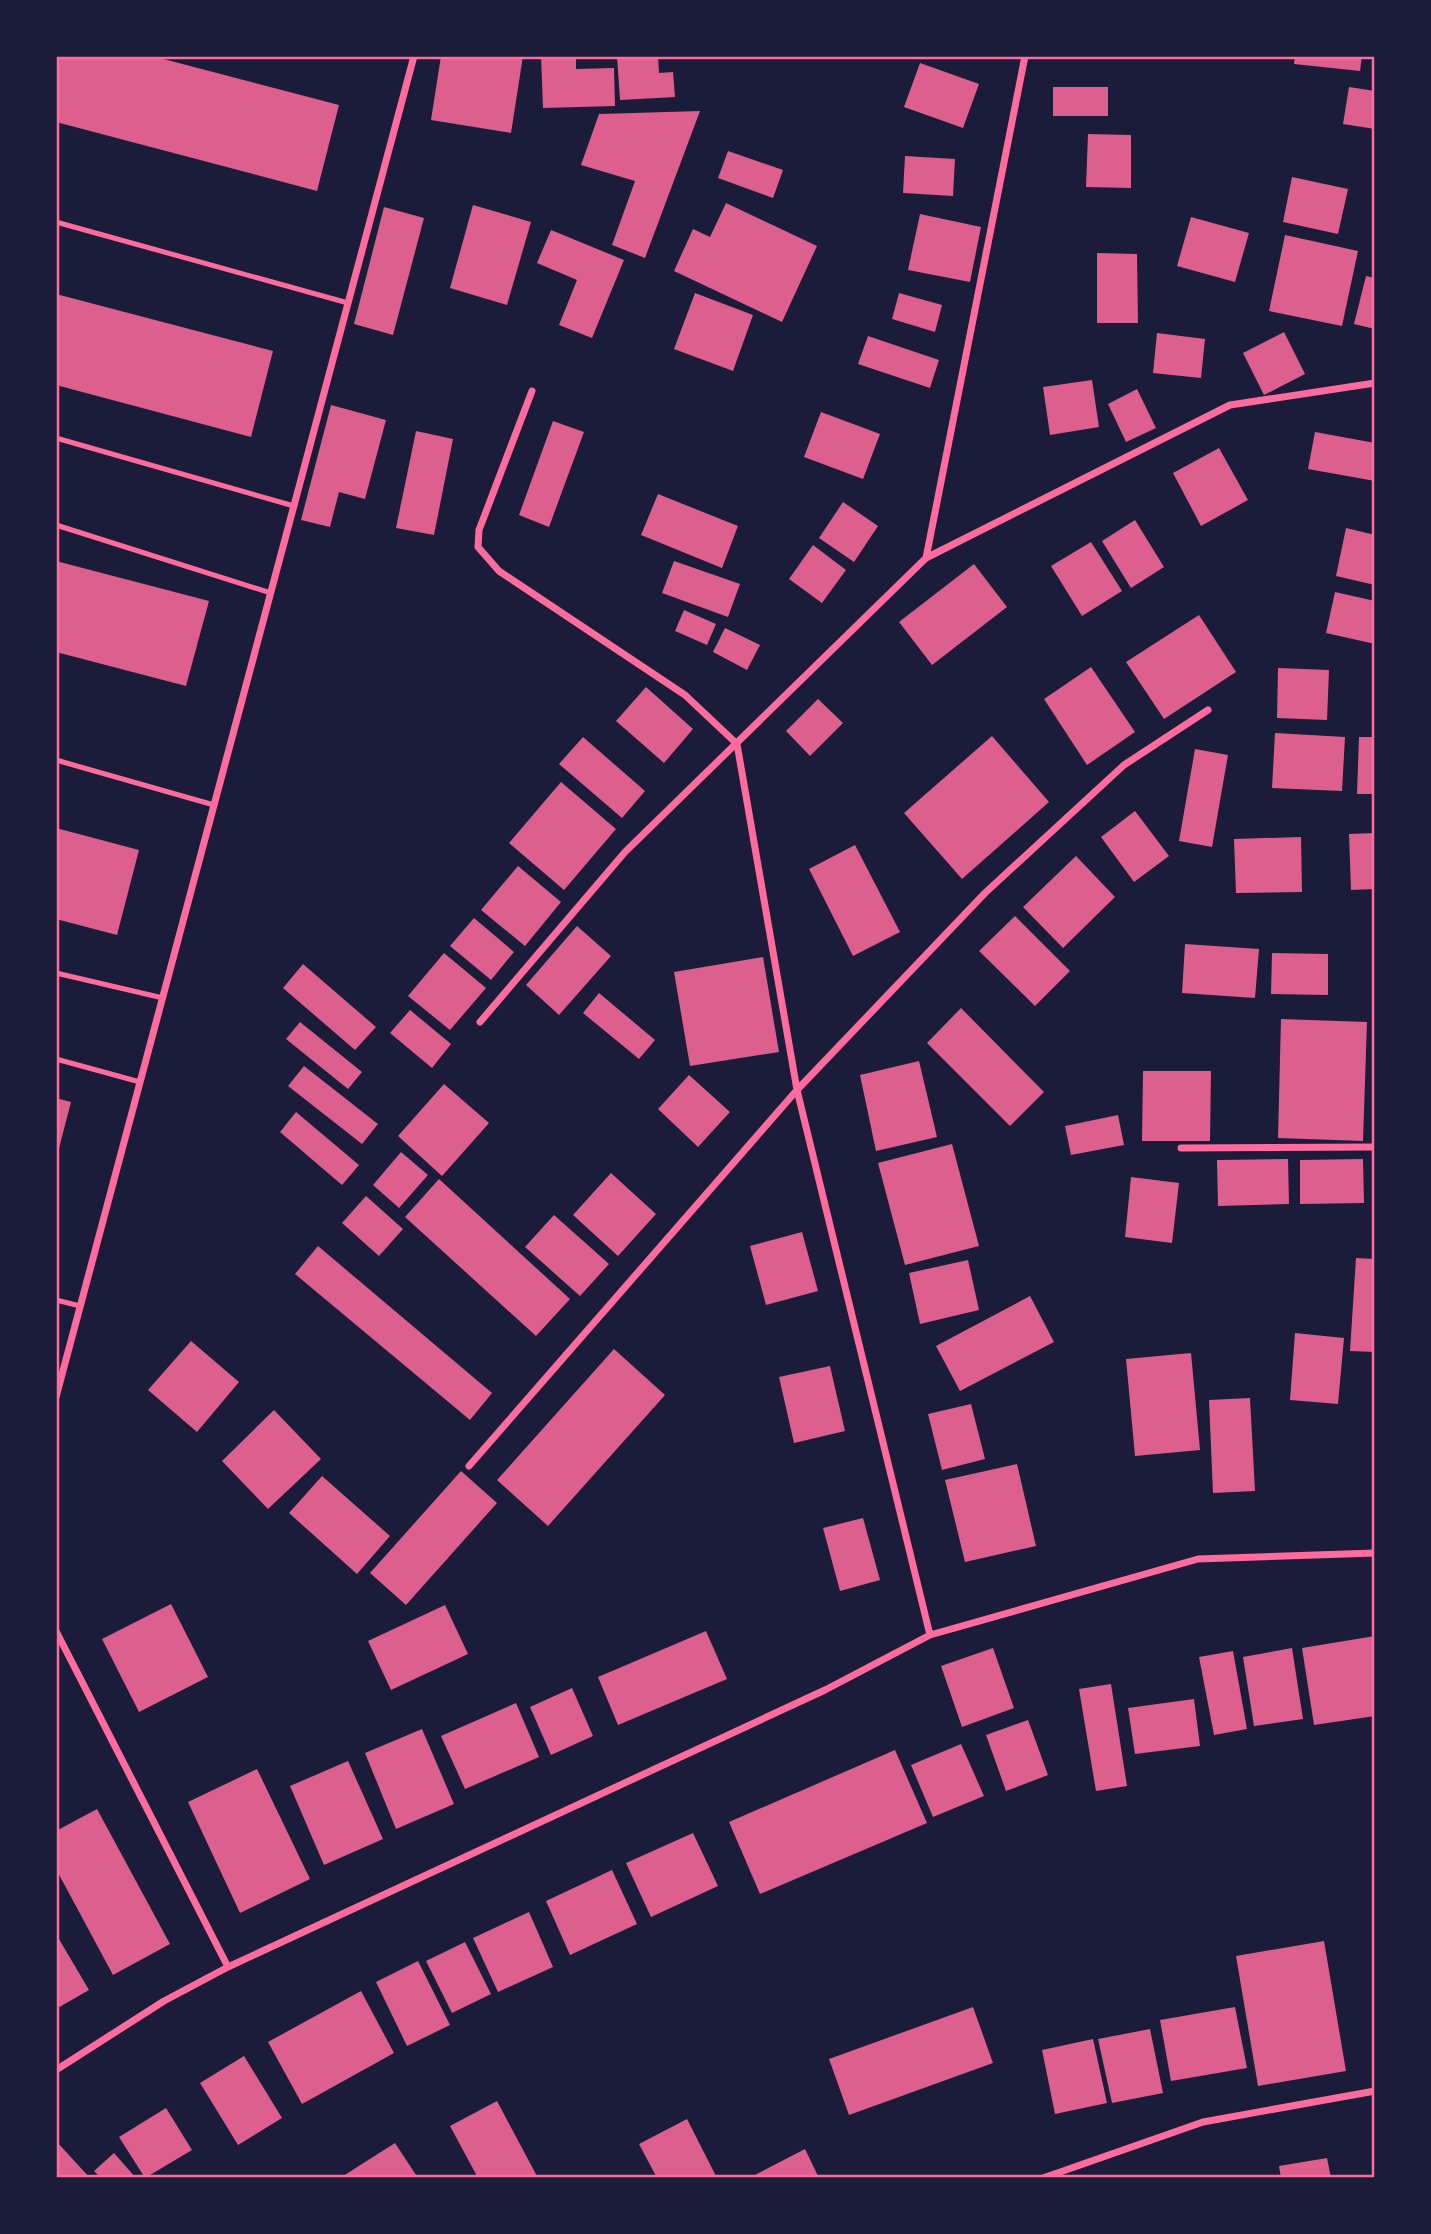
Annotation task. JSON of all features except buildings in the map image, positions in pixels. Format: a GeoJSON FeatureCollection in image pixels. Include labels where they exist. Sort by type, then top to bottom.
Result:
{"type":"FeatureCollection","features":[{"type":"Feature","properties":{"kind":"street"},"geometry":{"type":"LineString","coordinates":[[56,1397],[414,56]]}},
{"type":"Feature","properties":{"kind":"street"},"geometry":{"type":"LineString","coordinates":[[926,558],[1025,56]]}},
{"type":"Feature","properties":{"kind":"street"},"geometry":{"type":"LineString","coordinates":[[480,1022],[625,852],[926,558],[1230,405],[1375,383]]}},
{"type":"Feature","properties":{"kind":"street"},"geometry":{"type":"LineString","coordinates":[[532,391],[480,530],[478,547],[499,571],[685,695],[737,744],[797,1090],[930,1635]]}},
{"type":"Feature","properties":{"kind":"street"},"geometry":{"type":"LineString","coordinates":[[469,1466],[797,1090],[985,893],[1124,765],[1208,710]]}},
{"type":"Feature","properties":{"kind":"street"},"geometry":{"type":"LineString","coordinates":[[1181,1148],[1375,1147]]}},
{"type":"Feature","properties":{"kind":"street"},"geometry":{"type":"LineString","coordinates":[[56,2070],[164,2001],[228,1967],[825,1690],[930,1635],[1198,1559],[1375,1553]]}},
{"type":"Feature","properties":{"kind":"street"},"geometry":{"type":"LineString","coordinates":[[56,1631],[228,1967]]}},
{"type":"Feature","properties":{"kind":"street"},"geometry":{"type":"LineString","coordinates":[[1044,2178],[1203,2122],[1375,2091]]}},
{"type":"Feature","properties":{"kind":"lane"},"geometry":{"type":"LineString","coordinates":[[56,222],[348,303]]}},
{"type":"Feature","properties":{"kind":"lane"},"geometry":{"type":"LineString","coordinates":[[56,438],[294,506]]}},
{"type":"Feature","properties":{"kind":"lane"},"geometry":{"type":"LineString","coordinates":[[56,525],[271,593]]}},
{"type":"Feature","properties":{"kind":"lane"},"geometry":{"type":"LineString","coordinates":[[56,760],[214,805]]}},
{"type":"Feature","properties":{"kind":"lane"},"geometry":{"type":"LineString","coordinates":[[56,973],[163,998]]}},
{"type":"Feature","properties":{"kind":"lane"},"geometry":{"type":"LineString","coordinates":[[56,1059],[140,1082]]}},
{"type":"Feature","properties":{"kind":"lane"},"geometry":{"type":"LineString","coordinates":[[56,1300],[80,1306]]}}]}
